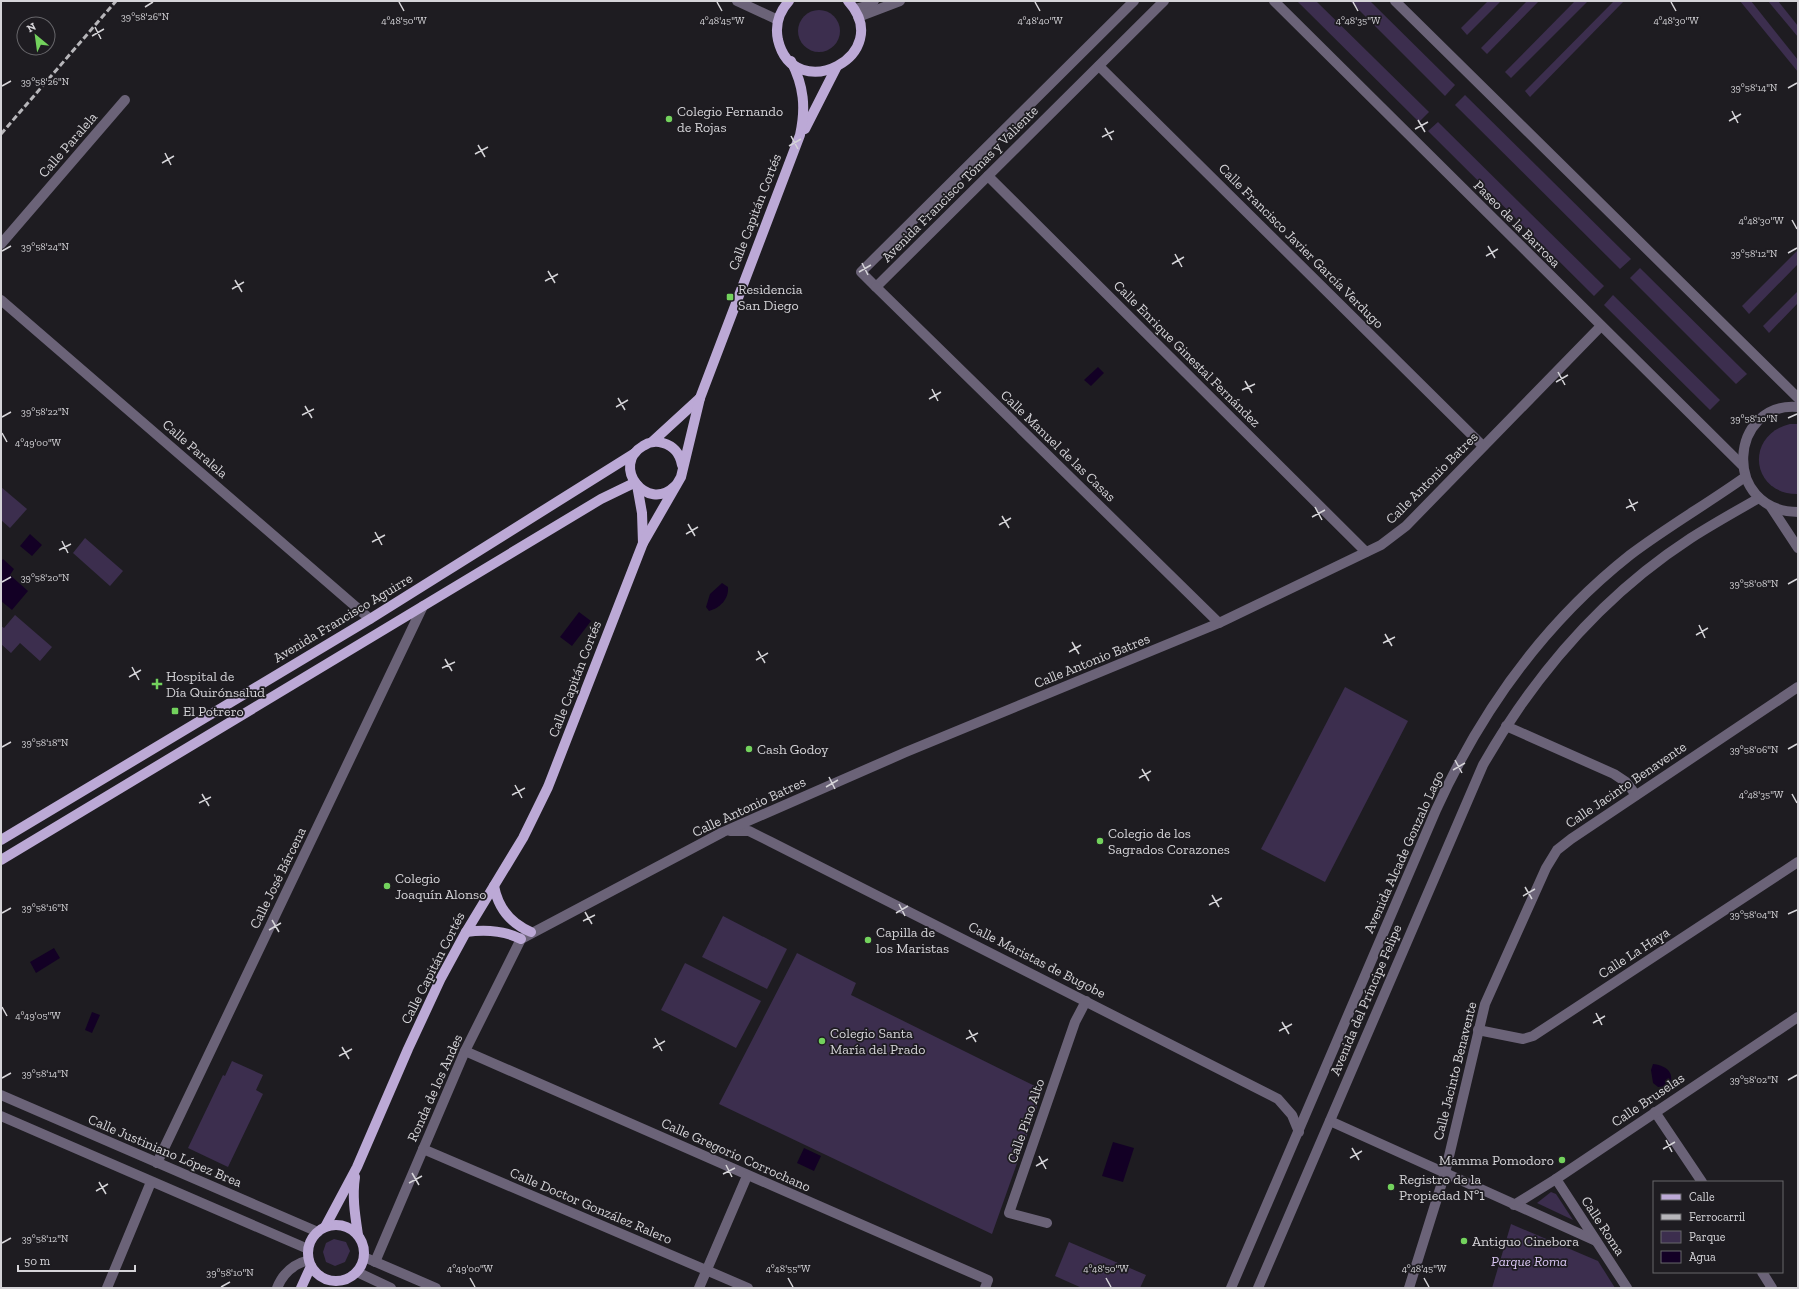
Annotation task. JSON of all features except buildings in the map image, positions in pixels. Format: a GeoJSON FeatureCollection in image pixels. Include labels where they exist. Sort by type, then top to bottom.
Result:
{"type":"FeatureCollection","features":[{"type":"Feature","properties":{"kind":"main road"},"geometry":{"type":"LineString","coordinates":[[778,20],[789,1]]}},
{"type":"Feature","properties":{"kind":"main road","name":"Calle Capitán Cortés"},"geometry":{"type":"LineString","coordinates":[[778,20],[777,32],[779,43],[784,53],[791,61],[800,68],[811,71],[825,71],[836,68],[848,59],[857,47],[860,32],[852,6]]}},
{"type":"Feature","properties":{"kind":"main road","name":"Calle Capitán Cortés"},"geometry":{"type":"LineString","coordinates":[[308,1249],[312,1238],[321,1229],[357,1167],[408,1049],[441,978],[466,932],[523,838],[548,787],[643,543],[681,477],[682,465],[700,398],[800,135],[804,105],[800,80],[791,61]]}},
{"type":"Feature","properties":{"kind":"main road","name":"Calle Capitán Cortés"},"geometry":{"type":"LineString","coordinates":[[795,149],[836,68]]}},
{"type":"Feature","properties":{"kind":"main road","name":"Calle Capitán Cortés"},"geometry":{"type":"LineString","coordinates":[[643,543],[642,513],[636,484],[630,468],[635,453],[642,446],[652,442],[700,398]]}},
{"type":"Feature","properties":{"kind":"main road"},"geometry":{"type":"LineString","coordinates":[[652,442],[661,442],[672,447],[678,454],[682,465]]}},
{"type":"Feature","properties":{"kind":"main road","name":"Avenida Francisco Aguirre"},"geometry":{"type":"LineString","coordinates":[[1,840],[370,619],[635,453]]}},
{"type":"Feature","properties":{"kind":"main road"},"geometry":{"type":"LineString","coordinates":[[1,860],[601,499],[636,484],[644,491],[656,494],[667,492],[677,484]]}},
{"type":"Feature","properties":{"kind":"main road"},"geometry":{"type":"LineString","coordinates":[[494,886],[499,903],[504,913],[521,928],[531,932]]}},
{"type":"Feature","properties":{"kind":"main road"},"geometry":{"type":"LineString","coordinates":[[466,932],[488,930],[500,931],[521,939]]}},
{"type":"Feature","properties":{"kind":"main road","name":"Calle Capitán Cortés"},"geometry":{"type":"LineString","coordinates":[[357,1167],[353,1190],[354,1211],[358,1236],[364,1246],[364,1257]]}},
{"type":"Feature","properties":{"kind":"main road"},"geometry":{"type":"LineString","coordinates":[[321,1229],[336,1225],[344,1226],[358,1236]]}},
{"type":"Feature","properties":{"kind":"main road"},"geometry":{"type":"LineString","coordinates":[[301,1288],[310,1263],[308,1249]]}},
{"type":"Feature","properties":{"kind":"main road"},"geometry":{"type":"LineString","coordinates":[[310,1263],[320,1276],[333,1281],[348,1279],[357,1272],[364,1257]]}},
{"type":"Feature","properties":{"kind":"main road"},"geometry":{"type":"LineString","coordinates":[[324,1288],[333,1281]]}},
{"type":"Feature","properties":{"kind":"street"},"geometry":{"type":"LineString","coordinates":[[737,1],[778,20]]}},
{"type":"Feature","properties":{"kind":"street"},"geometry":{"type":"LineString","coordinates":[[852,6],[866,6],[874,1]]}},
{"type":"Feature","properties":{"kind":"street"},"geometry":{"type":"LineString","coordinates":[[852,6],[900,1]]}},
{"type":"Feature","properties":{"kind":"street","name":"Avenida Francisco Tómas y Valiente"},"geometry":{"type":"LineString","coordinates":[[1134,1],[861,272],[876,287],[1164,1]]}},
{"type":"Feature","properties":{"kind":"street","name":"Paseo de la Barrosa"},"geometry":{"type":"LineString","coordinates":[[1274,1],[1742,465]]}},
{"type":"Feature","properties":{"kind":"street"},"geometry":{"type":"LineString","coordinates":[[1395,1],[1798,398]]}},
{"type":"Feature","properties":{"kind":"street","name":"Calle Francisco Javier García Verdugo"},"geometry":{"type":"LineString","coordinates":[[1099,66],[1483,446]]}},
{"type":"Feature","properties":{"kind":"street","name":"Calle Paralela"},"geometry":{"type":"LineString","coordinates":[[1,244],[125,100]]}},
{"type":"Feature","properties":{"kind":"street","name":"Calle Enrique Ginestal Fernández"},"geometry":{"type":"LineString","coordinates":[[988,176],[1366,552]]}},
{"type":"Feature","properties":{"kind":"street","name":"Calle Manuel de las Casas"},"geometry":{"type":"LineString","coordinates":[[876,287],[1220,623]]}},
{"type":"Feature","properties":{"kind":"street","name":"Calle Paralela"},"geometry":{"type":"LineString","coordinates":[[1,300],[370,619]]}},
{"type":"Feature","properties":{"kind":"street","name":"Calle Antonio Batres"},"geometry":{"type":"LineString","coordinates":[[531,932],[723,832],[906,752],[1220,623],[1366,552],[1395,536],[1601,326]]}},
{"type":"Feature","properties":{"kind":"street"},"geometry":{"type":"LineString","coordinates":[[1798,407],[1791,406],[1775,410],[1760,419],[1750,432],[1743,448],[1742,465],[1745,477],[1759,498],[1771,507],[1786,512],[1798,512]]}},
{"type":"Feature","properties":{"kind":"street","name":"Avenida Alcade Gonzalo Lago"},"geometry":{"type":"LineString","coordinates":[[1299,1132],[1436,810],[1458,764],[1487,713],[1539,643],[1579,600],[1604,577],[1656,536],[1713,500],[1745,477]]}},
{"type":"Feature","properties":{"kind":"street"},"geometry":{"type":"LineString","coordinates":[[1636,795],[1626,782],[1614,774],[1506,726],[1536,682],[1556,657],[1597,613],[1630,583],[1691,538],[1759,498]]}},
{"type":"Feature","properties":{"kind":"street"},"geometry":{"type":"LineString","coordinates":[[1771,507],[1798,548]]}},
{"type":"Feature","properties":{"kind":"street","name":"Calle José Bárcena"},"geometry":{"type":"LineString","coordinates":[[157,1163],[423,606]]}},
{"type":"Feature","properties":{"kind":"street","name":"Calle Jacinto Benavente"},"geometry":{"type":"LineString","coordinates":[[1409,1288],[1445,1173],[1485,1004],[1546,868],[1558,850],[1571,838],[1798,687]]}},
{"type":"Feature","properties":{"kind":"street","name":"Avenida del Príncipe Felipe"},"geometry":{"type":"LineString","coordinates":[[1258,1288],[1483,765],[1506,726]]}},
{"type":"Feature","properties":{"kind":"street","name":"Calle Maristas de Bugobe"},"geometry":{"type":"LineString","coordinates":[[723,832],[734,830],[749,831],[766,839],[1278,1099],[1292,1115],[1299,1132]]}},
{"type":"Feature","properties":{"kind":"street","name":"Calle La Haya"},"geometry":{"type":"LineString","coordinates":[[1478,1030],[1523,1039],[1534,1036],[1798,862]]}},
{"type":"Feature","properties":{"kind":"street","name":"Ronda de los Andes"},"geometry":{"type":"LineString","coordinates":[[375,1262],[465,1051],[521,939],[531,932]]}},
{"type":"Feature","properties":{"kind":"street","name":"Calle Pino Alto"},"geometry":{"type":"LineString","coordinates":[[1047,1223],[1008,1213],[1075,1022],[1086,1001]]}},
{"type":"Feature","properties":{"kind":"street","name":"Calle Bruselas"},"geometry":{"type":"LineString","coordinates":[[1514,1205],[1556,1179],[1798,1017]]}},
{"type":"Feature","properties":{"kind":"street","name":"Calle Gregorio Corrochano"},"geometry":{"type":"LineString","coordinates":[[465,1051],[988,1280],[985,1288]]}},
{"type":"Feature","properties":{"kind":"street","name":"Calle Justiniano López Brea"},"geometry":{"type":"LineString","coordinates":[[1,1095],[157,1163],[321,1229]]}},
{"type":"Feature","properties":{"kind":"street"},"geometry":{"type":"LineString","coordinates":[[1655,1112],[1701,1181]]}},
{"type":"Feature","properties":{"kind":"street"},"geometry":{"type":"LineString","coordinates":[[1,1116],[308,1249]]}},
{"type":"Feature","properties":{"kind":"street"},"geometry":{"type":"LineString","coordinates":[[1330,1121],[1596,1241]]}},
{"type":"Feature","properties":{"kind":"street"},"geometry":{"type":"LineString","coordinates":[[1231,1288],[1299,1132]]}},
{"type":"Feature","properties":{"kind":"street","name":"Calle Doctor González Ralero"},"geometry":{"type":"LineString","coordinates":[[423,1149],[748,1288]]}},
{"type":"Feature","properties":{"kind":"street"},"geometry":{"type":"LineString","coordinates":[[699,1288],[748,1176]]}},
{"type":"Feature","properties":{"kind":"street","name":"Calle Roma"},"geometry":{"type":"LineString","coordinates":[[1556,1179],[1627,1288]]}},
{"type":"Feature","properties":{"kind":"street"},"geometry":{"type":"LineString","coordinates":[[107,1288],[152,1182]]}},
{"type":"Feature","properties":{"kind":"street"},"geometry":{"type":"LineString","coordinates":[[364,1257],[436,1288]]}},
{"type":"Feature","properties":{"kind":"street"},"geometry":{"type":"LineString","coordinates":[[277,1288],[281,1278],[290,1269],[302,1262],[310,1263]]}},
{"type":"Feature","properties":{"kind":"street"},"geometry":{"type":"LineString","coordinates":[[357,1272],[391,1288]]}},
{"type":"Feature","properties":{"kind":"street"},"geometry":{"type":"LineString","coordinates":[[1763,1273],[1772,1288]]}},
{"type":"Feature","properties":{"kind":"green space"},"geometry":{"type":"Polygon","coordinates":[[[1297,1],[1316,1],[1429,112],[1419,122],[1297,1]]]}},
{"type":"Feature","properties":{"kind":"green space"},"geometry":{"type":"Polygon","coordinates":[[[1350,1],[1370,1],[1455,85],[1445,96],[1350,1]]]}},
{"type":"Feature","properties":{"kind":"green space"},"geometry":{"type":"Polygon","coordinates":[[[1488,1],[1501,1],[1467,35],[1461,28],[1488,1]]]}},
{"type":"Feature","properties":{"kind":"green space"},"geometry":{"type":"Polygon","coordinates":[[[1527,1],[1539,1],[1487,54],[1481,48],[1527,1]]]}},
{"type":"Feature","properties":{"kind":"green space"},"geometry":{"type":"Polygon","coordinates":[[[1575,1],[1588,1],[1511,78],[1505,72],[1575,1]]]}},
{"type":"Feature","properties":{"kind":"green space"},"geometry":{"type":"Polygon","coordinates":[[[1614,1],[1624,1],[1530,97],[1525,91],[1614,1]]]}},
{"type":"Feature","properties":{"kind":"green space"},"geometry":{"type":"Polygon","coordinates":[[[1740,1],[1751,1],[1798,60],[1798,72],[1740,1]]]}},
{"type":"Feature","properties":{"kind":"green space"},"geometry":{"type":"Polygon","coordinates":[[[1768,1],[1778,1],[1798,26],[1798,37],[1768,1]]]}},
{"type":"Feature","properties":{"kind":"green space"},"geometry":{"type":"Polygon","coordinates":[[[819,10],[834,16],[840,31],[834,46],[819,52],[804,46],[798,31],[804,16],[819,10]]]}},
{"type":"Feature","properties":{"kind":"green space"},"geometry":{"type":"Polygon","coordinates":[[[1465,95],[1631,259],[1620,269],[1455,105],[1465,95]]]}},
{"type":"Feature","properties":{"kind":"green space"},"geometry":{"type":"Polygon","coordinates":[[[1438,122],[1604,286],[1594,296],[1428,131],[1438,122]]]}},
{"type":"Feature","properties":{"kind":"green space"},"geometry":{"type":"Polygon","coordinates":[[[1798,250],[1798,264],[1749,314],[1742,306],[1798,250]]]}},
{"type":"Feature","properties":{"kind":"green space"},"geometry":{"type":"Polygon","coordinates":[[[1640,268],[1747,374],[1736,384],[1630,278],[1640,268]]]}},
{"type":"Feature","properties":{"kind":"green space"},"geometry":{"type":"Polygon","coordinates":[[[1798,291],[1798,303],[1769,333],[1763,326],[1798,291]]]}},
{"type":"Feature","properties":{"kind":"green space"},"geometry":{"type":"Polygon","coordinates":[[[1613,295],[1720,400],[1710,410],[1604,305],[1613,295]]]}},
{"type":"Feature","properties":{"kind":"green space"},"geometry":{"type":"Polygon","coordinates":[[[1790,424],[1798,424],[1798,494],[1782,492],[1770,485],[1763,475],[1759,464],[1760,451],[1765,440],[1775,430],[1790,424]]]}},
{"type":"Feature","properties":{"kind":"green space"},"geometry":{"type":"Polygon","coordinates":[[[1,487],[27,509],[10,528],[1,520],[1,487]]]}},
{"type":"Feature","properties":{"kind":"green space"},"geometry":{"type":"Polygon","coordinates":[[[85,538],[123,571],[110,586],[73,553],[85,538]]]}},
{"type":"Feature","properties":{"kind":"green space"},"geometry":{"type":"Polygon","coordinates":[[[15,615],[52,647],[40,661],[20,643],[11,653],[1,644],[1,626],[4,628],[15,615]]]}},
{"type":"Feature","properties":{"kind":"green space"},"geometry":{"type":"Polygon","coordinates":[[[1345,687],[1408,721],[1325,882],[1261,849],[1345,687]]]}},
{"type":"Feature","properties":{"kind":"green space"},"geometry":{"type":"Polygon","coordinates":[[[723,916],[787,949],[767,989],[702,957],[723,916]]]}},
{"type":"Feature","properties":{"kind":"green space"},"geometry":{"type":"Polygon","coordinates":[[[797,953],[856,983],[851,995],[1043,1090],[992,1234],[719,1104],[797,953]]]}},
{"type":"Feature","properties":{"kind":"green space"},"geometry":{"type":"Polygon","coordinates":[[[685,963],[761,1001],[736,1048],[661,1010],[685,963]]]}},
{"type":"Feature","properties":{"kind":"green space"},"geometry":{"type":"Polygon","coordinates":[[[232,1061],[263,1075],[256,1090],[263,1094],[228,1167],[188,1148],[223,1075],[225,1076],[232,1061]]]}},
{"type":"Feature","properties":{"kind":"green space"},"geometry":{"type":"Polygon","coordinates":[[[1551,1192],[1556,1194],[1573,1220],[1537,1203],[1551,1192]]]}},
{"type":"Feature","properties":{"kind":"green space","name":"Parque Roma"},"geometry":{"type":"Polygon","coordinates":[[[1511,1224],[1598,1261],[1615,1288],[1492,1288],[1511,1224]]]}},
{"type":"Feature","properties":{"kind":"green space"},"geometry":{"type":"Polygon","coordinates":[[[334,1239],[346,1242],[350,1251],[345,1262],[335,1266],[326,1262],[323,1252],[326,1243],[334,1239]]]}},
{"type":"Feature","properties":{"kind":"green space"},"geometry":{"type":"Polygon","coordinates":[[[1069,1242],[1146,1275],[1140,1288],[1082,1288],[1055,1276],[1069,1242]]]}},
{"type":"Feature","properties":{"kind":"water"},"geometry":{"type":"Polygon","coordinates":[[[1098,367],[1104,373],[1091,386],[1084,380],[1098,367]]]}},
{"type":"Feature","properties":{"kind":"water"},"geometry":{"type":"Polygon","coordinates":[[[30,534],[42,545],[32,556],[20,546],[30,534]]]}},
{"type":"Feature","properties":{"kind":"water"},"geometry":{"type":"Polygon","coordinates":[[[3,559],[14,569],[10,575],[28,591],[12,610],[1,601],[1,561],[3,559]]]}},
{"type":"Feature","properties":{"kind":"water"},"geometry":{"type":"Polygon","coordinates":[[[722,583],[728,587],[727,595],[717,608],[709,611],[706,607],[710,594],[722,583]]]}},
{"type":"Feature","properties":{"kind":"water"},"geometry":{"type":"Polygon","coordinates":[[[579,612],[591,621],[572,646],[560,637],[579,612]]]}},
{"type":"Feature","properties":{"kind":"water"},"geometry":{"type":"Polygon","coordinates":[[[54,948],[60,958],[36,973],[30,962],[54,948]]]}},
{"type":"Feature","properties":{"kind":"water"},"geometry":{"type":"Polygon","coordinates":[[[92,1012],[100,1015],[92,1033],[85,1030],[92,1012]]]}},
{"type":"Feature","properties":{"kind":"water"},"geometry":{"type":"Polygon","coordinates":[[[1653,1064],[1664,1067],[1669,1071],[1671,1081],[1667,1086],[1658,1087],[1653,1083],[1651,1070],[1653,1064]]]}},
{"type":"Feature","properties":{"kind":"water"},"geometry":{"type":"Polygon","coordinates":[[[1113,1142],[1134,1148],[1123,1182],[1102,1176],[1113,1142]]]}},
{"type":"Feature","properties":{"kind":"water"},"geometry":{"type":"Polygon","coordinates":[[[804,1148],[821,1156],[814,1171],[797,1163],[804,1148]]]}},
{"type":"Feature","properties":{"kind":"railway"},"geometry":{"type":"LineString","coordinates":[[1,134],[116,1]]}},
{"type":"Feature","properties":{"kind":"place","name":"Colegio Fernando de Rojas"},"geometry":{"type":"Point","coordinates":[669,119]}},
{"type":"Feature","properties":{"kind":"place","name":"Residencia San Diego"},"geometry":{"type":"Point","coordinates":[730,297]}},
{"type":"Feature","properties":{"kind":"place","name":"Hospital de Día Quirónsalud"},"geometry":{"type":"Point","coordinates":[157,684]}},
{"type":"Feature","properties":{"kind":"place","name":"El Potrero"},"geometry":{"type":"Point","coordinates":[175,711]}},
{"type":"Feature","properties":{"kind":"place","name":"Cash Godoy"},"geometry":{"type":"Point","coordinates":[749,749]}},
{"type":"Feature","properties":{"kind":"place","name":"Colegio de los Sagrados Corazones"},"geometry":{"type":"Point","coordinates":[1100,841]}},
{"type":"Feature","properties":{"kind":"place","name":"Colegio Joaquín Alonso"},"geometry":{"type":"Point","coordinates":[387,886]}},
{"type":"Feature","properties":{"kind":"place","name":"Capilla de los Maristas"},"geometry":{"type":"Point","coordinates":[868,940]}},
{"type":"Feature","properties":{"kind":"place","name":"Colegio Santa María del Prado"},"geometry":{"type":"Point","coordinates":[822,1041]}},
{"type":"Feature","properties":{"kind":"place","name":"Mamma Pomodoro"},"geometry":{"type":"Point","coordinates":[1562,1160]}},
{"type":"Feature","properties":{"kind":"place","name":"Registro de la Propiedad Nº1"},"geometry":{"type":"Point","coordinates":[1391,1187]}},
{"type":"Feature","properties":{"kind":"place","name":"Antiguo Cinebora"},"geometry":{"type":"Point","coordinates":[1464,1241]}}]}
